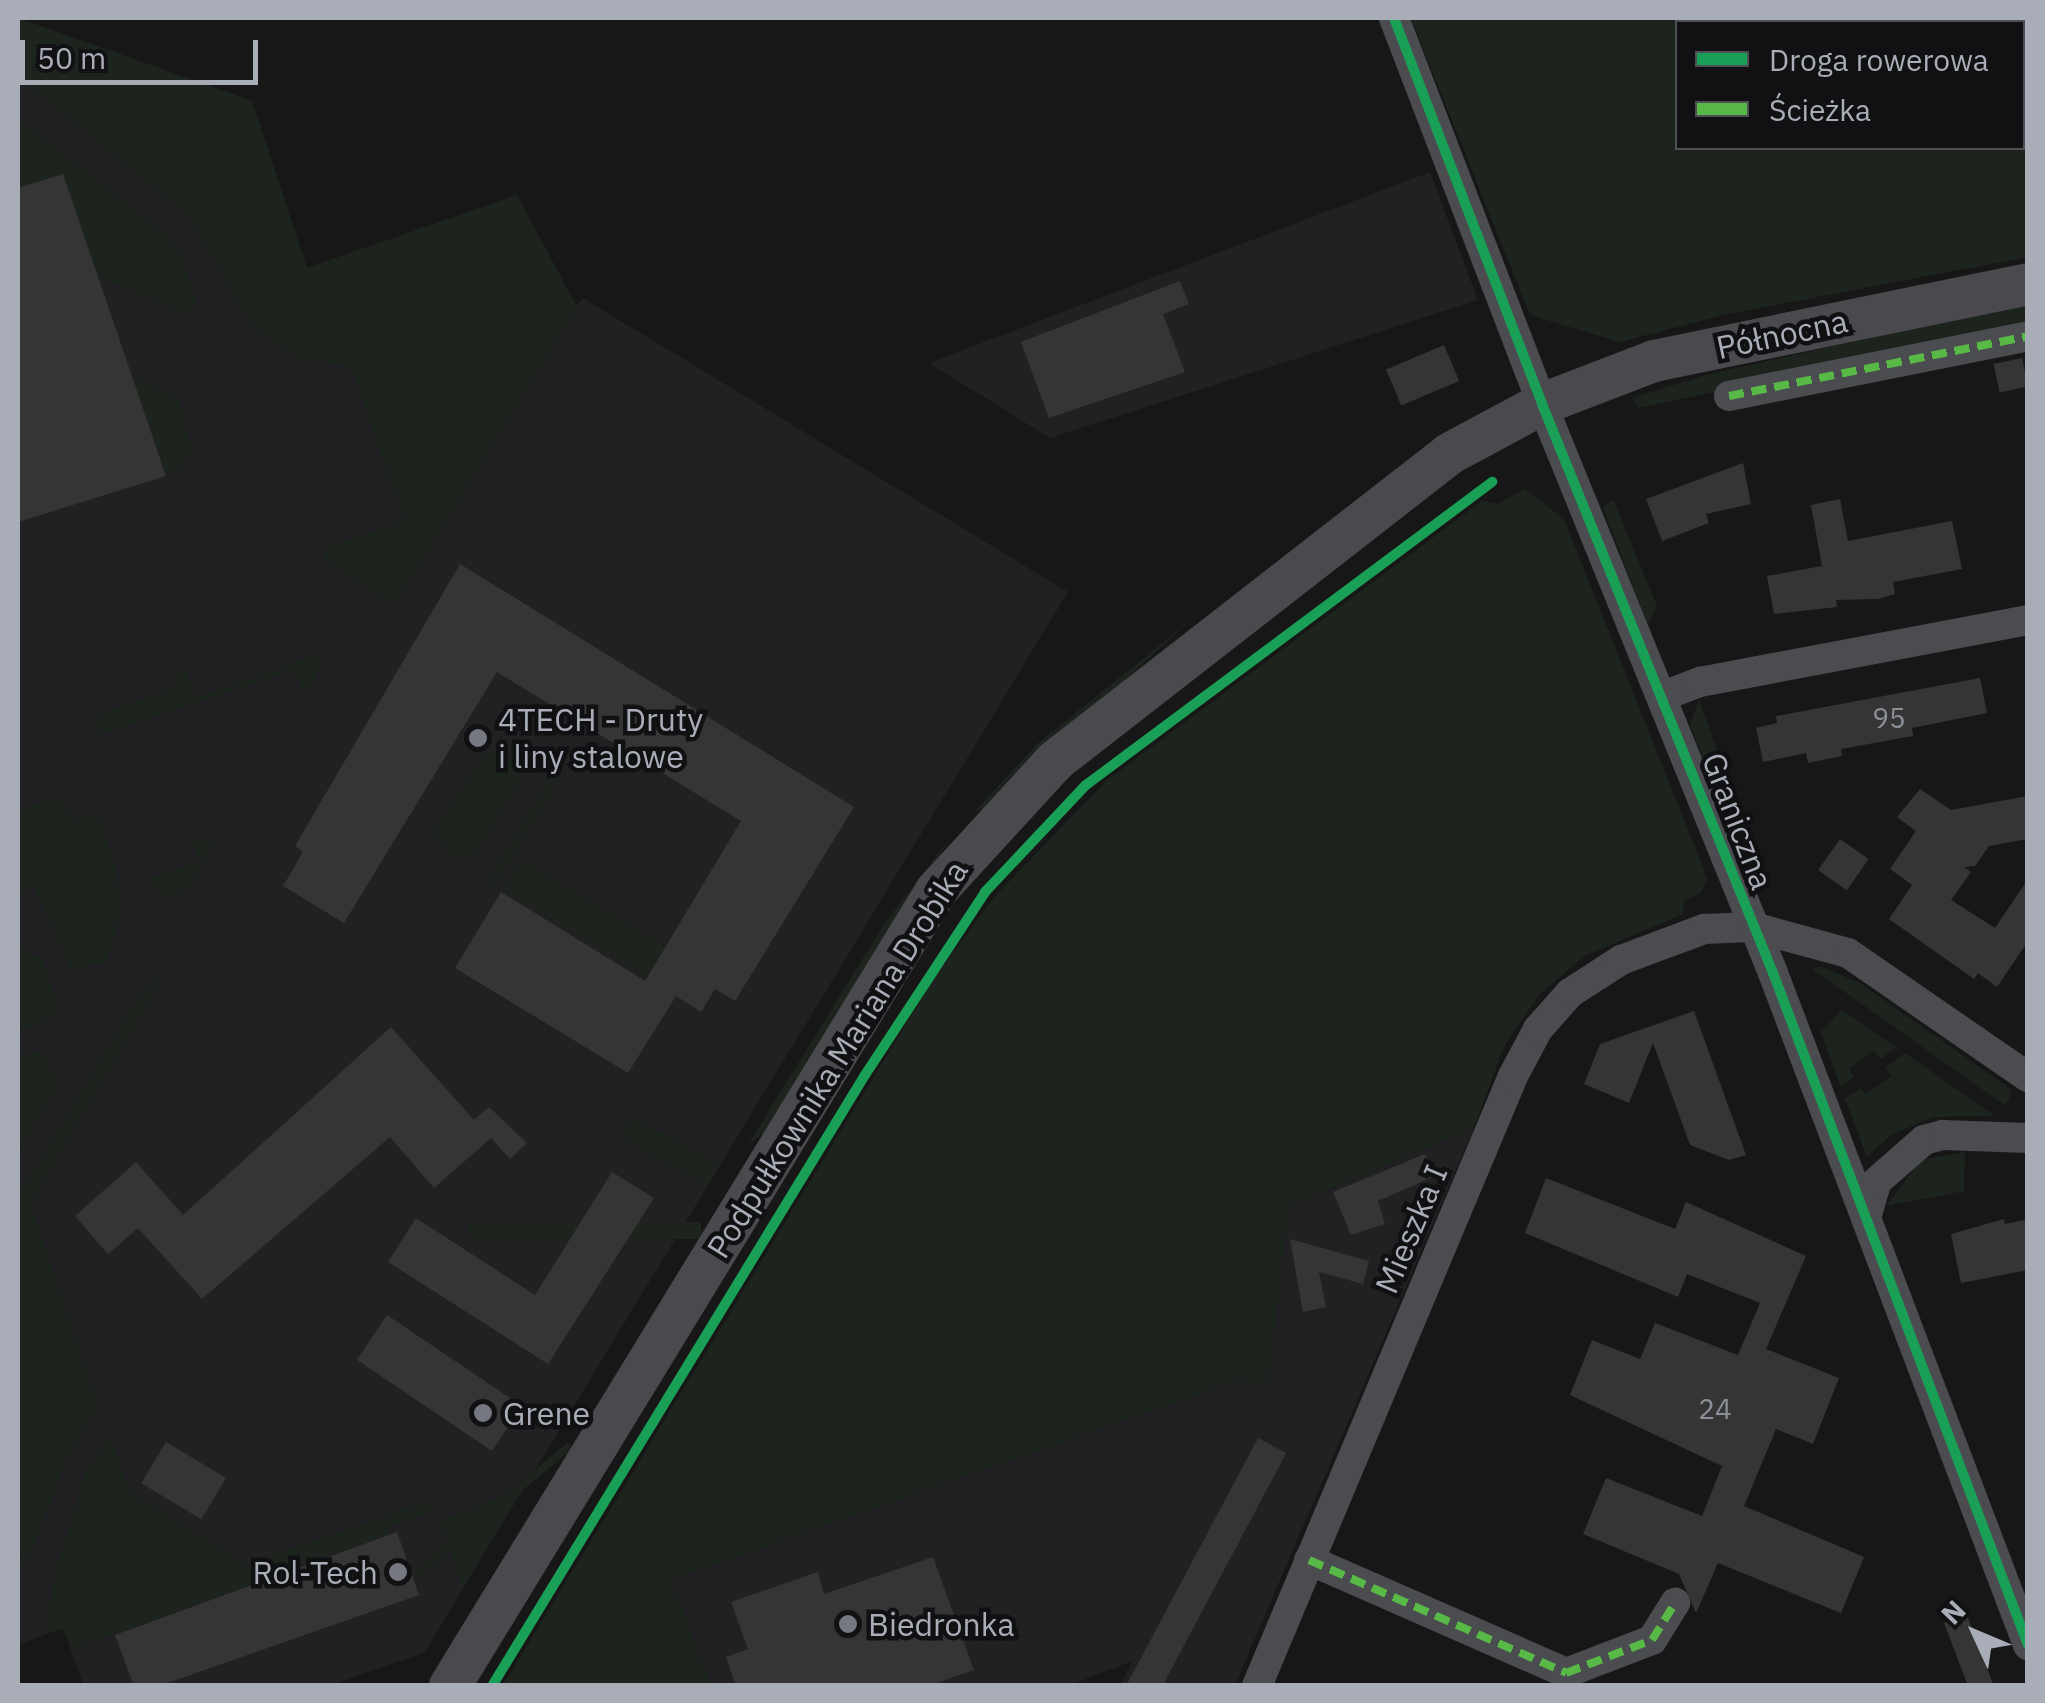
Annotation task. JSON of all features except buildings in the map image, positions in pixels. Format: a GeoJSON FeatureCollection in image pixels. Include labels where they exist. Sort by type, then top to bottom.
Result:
{"type":"FeatureCollection","features":[{"type":"Feature","properties":{"kind":"main road","name":"Północna"},"geometry":{"type":"LineString","coordinates":[[1542,404],[1654,360],[2028,284]]}},
{"type":"Feature","properties":{"kind":"main road","name":"Podpułkownika Mariana Drobika"},"geometry":{"type":"LineString","coordinates":[[450,1686],[916,924],[970,850],[1106,716],[1448,454],[1542,404]]}},
{"type":"Feature","properties":{"kind":"street","name":"Graniczna"},"geometry":{"type":"LineString","coordinates":[[1394,18],[1542,404],[1663,696],[2028,1645]]}},
{"type":"Feature","properties":{"kind":"street","name":"Północna"},"geometry":{"type":"LineString","coordinates":[[1729,396],[2028,336]]}},
{"type":"Feature","properties":{"kind":"street"},"geometry":{"type":"LineString","coordinates":[[1663,696],[1700,682],[2028,620]]}},
{"type":"Feature","properties":{"kind":"street","name":"Mieszka I"},"geometry":{"type":"LineString","coordinates":[[1257,1686],[1538,1029],[1570,993],[1621,960],[1704,929],[1753,927],[1848,953],[2028,1077]]}},
{"type":"Feature","properties":{"kind":"street"},"geometry":{"type":"LineString","coordinates":[[1866,1218],[1876,1182],[1910,1148],[1943,1134],[2028,1138]]}},
{"type":"Feature","properties":{"kind":"street"},"geometry":{"type":"LineString","coordinates":[[1310,1560],[1566,1673],[1652,1640],[1675,1603]]}},
{"type":"Feature","properties":{"kind":"shaded area"},"geometry":{"type":"Polygon","coordinates":[[[18,18],[252,101],[307,268],[517,195],[576,306],[583,298],[1068,592],[424,1653],[330,1685],[84,1686],[63,1628],[18,1645],[18,18]]]}},
{"type":"Feature","properties":{"kind":"shaded area"},"geometry":{"type":"Polygon","coordinates":[[[18,18],[252,101],[307,268],[517,195],[577,307],[395,605],[322,558],[331,546],[404,520],[352,367],[300,359],[250,324],[189,216],[18,77],[18,18]]]}},
{"type":"Feature","properties":{"kind":"shaded area"},"geometry":{"type":"Polygon","coordinates":[[[1411,18],[2027,18],[2027,257],[1723,315],[1620,342],[1530,315],[1411,18]]]}},
{"type":"Feature","properties":{"kind":"shaded area"},"geometry":{"type":"Polygon","coordinates":[[[18,118],[165,234],[182,255],[196,298],[193,311],[185,315],[98,275],[63,174],[18,188],[18,118]]]}},
{"type":"Feature","properties":{"kind":"shaded area"},"geometry":{"type":"Polygon","coordinates":[[[1430,172],[1478,300],[1050,438],[929,363],[1430,172]]]}},
{"type":"Feature","properties":{"kind":"shaded area"},"geometry":{"type":"Polygon","coordinates":[[[2027,302],[2027,321],[1913,351],[1638,408],[1632,398],[1706,375],[2027,302]]]}},
{"type":"Feature","properties":{"kind":"shaded area"},"geometry":{"type":"Polygon","coordinates":[[[131,374],[178,398],[193,450],[179,471],[167,476],[131,374]]]}},
{"type":"Feature","properties":{"kind":"shaded area"},"geometry":{"type":"Polygon","coordinates":[[[1525,489],[1564,519],[1701,862],[1707,880],[1701,893],[1684,901],[1683,914],[1584,956],[1540,994],[1504,1046],[1474,1128],[1289,1206],[1268,1383],[1236,1381],[671,1580],[711,1685],[503,1685],[933,980],[995,896],[1106,781],[1482,501],[1498,504],[1525,489]]]}},
{"type":"Feature","properties":{"kind":"shaded area"},"geometry":{"type":"Polygon","coordinates":[[[1613,499],[1657,606],[1648,625],[1603,508],[1613,499]]]}},
{"type":"Feature","properties":{"kind":"shaded area"},"geometry":{"type":"Polygon","coordinates":[[[1192,619],[986,808],[974,812],[1037,744],[1192,619]]]}},
{"type":"Feature","properties":{"kind":"shaded area"},"geometry":{"type":"Polygon","coordinates":[[[320,654],[317,677],[303,693],[296,670],[101,735],[95,716],[163,693],[177,681],[176,672],[185,669],[195,697],[320,654]]]}},
{"type":"Feature","properties":{"kind":"shaded area"},"geometry":{"type":"Polygon","coordinates":[[[1699,699],[1734,798],[1719,798],[1690,725],[1699,699]]]}},
{"type":"Feature","properties":{"kind":"shaded area"},"geometry":{"type":"Polygon","coordinates":[[[488,749],[515,758],[522,777],[474,857],[453,859],[434,832],[488,749]]]}},
{"type":"Feature","properties":{"kind":"shaded area"},"geometry":{"type":"Polygon","coordinates":[[[554,770],[565,771],[494,887],[487,884],[554,770]]]}},
{"type":"Feature","properties":{"kind":"shaded area"},"geometry":{"type":"Polygon","coordinates":[[[62,796],[73,819],[99,817],[117,872],[119,919],[106,963],[70,968],[34,887],[18,893],[18,811],[62,796]]]}},
{"type":"Feature","properties":{"kind":"shaded area"},"geometry":{"type":"Polygon","coordinates":[[[199,834],[215,845],[188,888],[175,897],[162,894],[150,879],[199,862],[192,841],[199,834]]]}},
{"type":"Feature","properties":{"kind":"shaded area"},"geometry":{"type":"Polygon","coordinates":[[[951,837],[767,1132],[749,1143],[884,924],[951,837]]]}},
{"type":"Feature","properties":{"kind":"shaded area"},"geometry":{"type":"Polygon","coordinates":[[[522,860],[665,946],[647,976],[504,890],[522,860]]]}},
{"type":"Feature","properties":{"kind":"shaded area"},"geometry":{"type":"Polygon","coordinates":[[[18,949],[42,959],[57,1003],[54,1017],[18,1031],[18,949]]]}},
{"type":"Feature","properties":{"kind":"shaded area"},"geometry":{"type":"Polygon","coordinates":[[[1820,966],[1860,983],[2012,1090],[2006,1106],[1812,969],[1820,966]]]}},
{"type":"Feature","properties":{"kind":"shaded area"},"geometry":{"type":"Polygon","coordinates":[[[170,967],[31,1203],[99,1405],[67,1459],[25,1568],[18,1546],[18,1197],[137,999],[170,967]]]}},
{"type":"Feature","properties":{"kind":"shaded area"},"geometry":{"type":"Polygon","coordinates":[[[1842,1010],[1896,1047],[1881,1059],[1873,1051],[1849,1069],[1854,1076],[1841,1088],[1821,1032],[1842,1010]]]}},
{"type":"Feature","properties":{"kind":"shaded area"},"geometry":{"type":"Polygon","coordinates":[[[43,1051],[58,1085],[18,1152],[18,1056],[43,1051]]]}},
{"type":"Feature","properties":{"kind":"shaded area"},"geometry":{"type":"Polygon","coordinates":[[[1905,1053],[1995,1116],[1933,1117],[1891,1135],[1867,1157],[1845,1099],[1861,1088],[1866,1094],[1891,1076],[1886,1067],[1905,1053]]]}},
{"type":"Feature","properties":{"kind":"shaded area"},"geometry":{"type":"Polygon","coordinates":[[[633,1117],[719,1165],[707,1186],[621,1138],[633,1117]]]}},
{"type":"Feature","properties":{"kind":"shaded area"},"geometry":{"type":"Polygon","coordinates":[[[1474,1128],[1235,1685],[1120,1685],[1133,1661],[1070,1685],[711,1685],[670,1580],[1236,1381],[1267,1383],[1289,1206],[1474,1128]]]}},
{"type":"Feature","properties":{"kind":"shaded area"},"geometry":{"type":"Polygon","coordinates":[[[1965,1152],[1964,1191],[1886,1206],[1921,1160],[1965,1152]]]}},
{"type":"Feature","properties":{"kind":"shaded area"},"geometry":{"type":"Polygon","coordinates":[[[469,1222],[701,1222],[701,1239],[469,1239],[469,1222]]]}},
{"type":"Feature","properties":{"kind":"shaded area"},"geometry":{"type":"Polygon","coordinates":[[[110,1435],[131,1493],[246,1564],[430,1500],[434,1511],[387,1527],[389,1534],[72,1650],[63,1628],[45,1634],[54,1579],[85,1473],[110,1435]]]}},
{"type":"Feature","properties":{"kind":"shaded area"},"geometry":{"type":"Polygon","coordinates":[[[568,1442],[573,1448],[420,1577],[415,1571],[568,1442]]]}},
{"type":"Feature","properties":{"kind":"shaded area"},"geometry":{"type":"Polygon","coordinates":[[[522,1489],[463,1587],[439,1521],[522,1489]]]}},
{"type":"Feature","properties":{"kind":"marked path"},"geometry":{"type":"LineString","coordinates":[[1729,396],[2028,336]]}},
{"type":"Feature","properties":{"kind":"marked path"},"geometry":{"type":"LineString","coordinates":[[1309,1560],[1566,1673],[1652,1640],[1675,1603]]}},
{"type":"Feature","properties":{"kind":"cycle path"},"geometry":{"type":"LineString","coordinates":[[1394,18],[1542,404],[1773,973],[2028,1645]]}},
{"type":"Feature","properties":{"kind":"cycle path"},"geometry":{"type":"LineString","coordinates":[[492,1686],[865,1075],[985,892],[1086,785],[1492,482]]}},
{"type":"Feature","properties":{"kind":"place","name":"4TECH - Druty i liny stalowe"},"geometry":{"type":"Point","coordinates":[478,738]}},
{"type":"Feature","properties":{"kind":"place","name":"Grene"},"geometry":{"type":"Point","coordinates":[483,1413]}},
{"type":"Feature","properties":{"kind":"place","name":"Rol-Tech"},"geometry":{"type":"Point","coordinates":[398,1572]}},
{"type":"Feature","properties":{"kind":"place","name":"Biedronka"},"geometry":{"type":"Point","coordinates":[848,1624]}}]}
